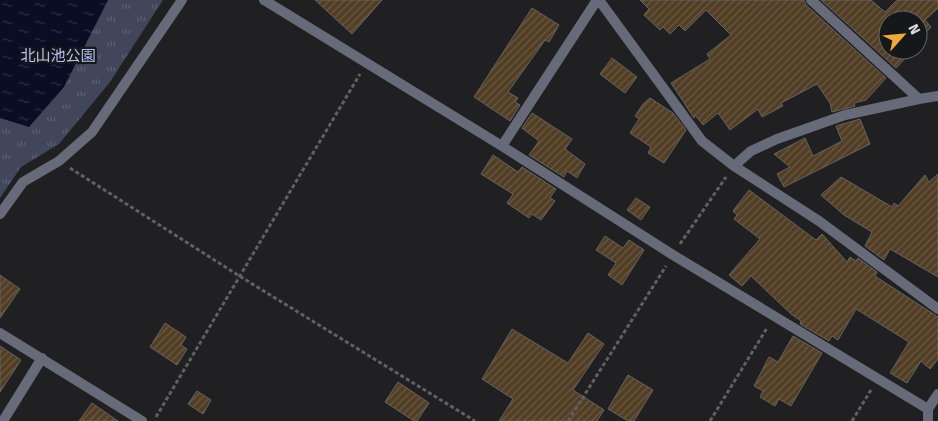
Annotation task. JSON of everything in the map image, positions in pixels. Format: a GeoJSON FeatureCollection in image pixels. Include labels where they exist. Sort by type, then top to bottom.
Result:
{"type":"FeatureCollection","features":[{"type":"Feature","properties":{"kind":"street"},"geometry":{"type":"LineString","coordinates":[[0,214],[23,182],[59,161],[92,132],[182,0]]}},
{"type":"Feature","properties":{"kind":"street"},"geometry":{"type":"LineString","coordinates":[[264,0],[502,146],[673,255],[928,408]]}},
{"type":"Feature","properties":{"kind":"street"},"geometry":{"type":"LineString","coordinates":[[502,146],[598,0],[702,141],[734,166],[819,221],[938,309]]}},
{"type":"Feature","properties":{"kind":"street"},"geometry":{"type":"LineString","coordinates":[[811,0],[919,99]]}},
{"type":"Feature","properties":{"kind":"street"},"geometry":{"type":"LineString","coordinates":[[734,166],[751,151],[777,139],[844,114],[938,96]]}},
{"type":"Feature","properties":{"kind":"street"},"geometry":{"type":"LineString","coordinates":[[0,333],[142,421]]}},
{"type":"Feature","properties":{"kind":"street"},"geometry":{"type":"LineString","coordinates":[[3,421],[42,358]]}},
{"type":"Feature","properties":{"kind":"street"},"geometry":{"type":"LineString","coordinates":[[928,421],[928,408],[938,394]]}},
{"type":"Feature","properties":{"kind":"path"},"geometry":{"type":"LineString","coordinates":[[154,421],[367,63]]}},
{"type":"Feature","properties":{"kind":"path"},"geometry":{"type":"LineString","coordinates":[[59,161],[241,277],[475,421]]}},
{"type":"Feature","properties":{"kind":"path"},"geometry":{"type":"LineString","coordinates":[[568,421],[673,255],[734,166]]}},
{"type":"Feature","properties":{"kind":"path"},"geometry":{"type":"LineString","coordinates":[[710,421],[774,316]]}},
{"type":"Feature","properties":{"kind":"path"},"geometry":{"type":"LineString","coordinates":[[852,421],[878,379]]}},
{"type":"Feature","properties":{"kind":"green space","name":"北山池公園"},"geometry":{"type":"Polygon","coordinates":[[[0,0],[163,0],[110,82],[59,144],[21,167],[0,198],[0,0]]]}},
{"type":"Feature","properties":{"kind":"water"},"geometry":{"type":"Polygon","coordinates":[[[0,0],[108,0],[64,87],[29,127],[0,118],[0,0]]]}},
{"type":"Feature","properties":{"kind":"building"},"geometry":{"type":"Polygon","coordinates":[[[315,0],[382,0],[352,34],[315,0]]]}},
{"type":"Feature","properties":{"kind":"building"},"geometry":{"type":"Polygon","coordinates":[[[640,0],[804,0],[806,5],[886,78],[866,100],[854,103],[855,106],[832,112],[830,103],[817,84],[781,103],[783,106],[762,117],[758,109],[730,130],[718,113],[703,125],[695,115],[694,118],[671,83],[710,59],[707,54],[731,35],[706,10],[685,31],[679,25],[670,34],[663,27],[660,30],[644,15],[649,9],[640,0]]]}},
{"type":"Feature","properties":{"kind":"building"},"geometry":{"type":"Polygon","coordinates":[[[821,0],[871,0],[883,10],[878,10],[878,52],[821,0]]]}},
{"type":"Feature","properties":{"kind":"building"},"geometry":{"type":"Polygon","coordinates":[[[897,0],[938,0],[938,8],[928,17],[928,10],[887,10],[897,0]]]}},
{"type":"Feature","properties":{"kind":"building"},"geometry":{"type":"Polygon","coordinates":[[[532,8],[559,25],[549,42],[545,40],[508,92],[518,98],[515,102],[520,105],[510,121],[474,97],[532,8]]]}},
{"type":"Feature","properties":{"kind":"building"},"geometry":{"type":"Polygon","coordinates":[[[612,58],[637,77],[625,93],[600,74],[612,58]]]}},
{"type":"Feature","properties":{"kind":"building"},"geometry":{"type":"Polygon","coordinates":[[[887,60],[904,60],[896,68],[887,60]]]}},
{"type":"Feature","properties":{"kind":"building"},"geometry":{"type":"Polygon","coordinates":[[[650,98],[673,113],[686,130],[664,163],[648,153],[651,147],[630,133],[639,119],[635,116],[643,104],[650,98]]]}},
{"type":"Feature","properties":{"kind":"building"},"geometry":{"type":"Polygon","coordinates":[[[532,113],[572,139],[565,149],[585,164],[577,178],[567,171],[564,177],[529,155],[539,141],[522,128],[532,113]]]}},
{"type":"Feature","properties":{"kind":"building"},"geometry":{"type":"Polygon","coordinates":[[[860,119],[870,144],[784,187],[777,174],[790,167],[774,154],[805,138],[813,156],[842,141],[836,126],[860,119]]]}},
{"type":"Feature","properties":{"kind":"building"},"geometry":{"type":"Polygon","coordinates":[[[493,155],[518,172],[522,167],[556,189],[550,198],[555,201],[541,220],[532,214],[529,218],[507,203],[513,194],[481,174],[493,155]]]}},
{"type":"Feature","properties":{"kind":"building"},"geometry":{"type":"Polygon","coordinates":[[[938,174],[938,277],[890,249],[884,260],[865,246],[872,232],[844,215],[821,195],[841,177],[892,207],[894,203],[898,206],[925,175],[929,182],[938,174]]]}},
{"type":"Feature","properties":{"kind":"building"},"geometry":{"type":"Polygon","coordinates":[[[749,190],[816,240],[822,234],[847,262],[850,257],[856,261],[858,258],[877,272],[875,276],[938,317],[938,359],[930,369],[921,361],[907,383],[890,373],[909,342],[856,309],[838,340],[832,336],[829,341],[800,324],[801,321],[751,276],[742,286],[729,275],[760,239],[734,219],[737,215],[733,211],[749,190]]]}},
{"type":"Feature","properties":{"kind":"building"},"geometry":{"type":"Polygon","coordinates":[[[636,198],[650,207],[641,220],[627,210],[636,198]]]}},
{"type":"Feature","properties":{"kind":"building"},"geometry":{"type":"Polygon","coordinates":[[[605,236],[623,248],[629,240],[644,250],[622,285],[608,275],[616,263],[596,250],[605,236]]]}},
{"type":"Feature","properties":{"kind":"building"},"geometry":{"type":"Polygon","coordinates":[[[0,275],[20,289],[0,318],[0,275]]]}},
{"type":"Feature","properties":{"kind":"building"},"geometry":{"type":"Polygon","coordinates":[[[165,323],[186,337],[181,345],[187,349],[177,365],[150,347],[165,323]]]}},
{"type":"Feature","properties":{"kind":"building"},"geometry":{"type":"Polygon","coordinates":[[[512,329],[568,363],[588,333],[604,344],[573,390],[604,410],[597,421],[499,421],[513,399],[482,379],[512,329]]]}},
{"type":"Feature","properties":{"kind":"building"},"geometry":{"type":"Polygon","coordinates":[[[793,336],[822,353],[791,406],[779,399],[775,406],[760,397],[763,391],[754,386],[769,357],[778,362],[793,336]]]}},
{"type":"Feature","properties":{"kind":"building"},"geometry":{"type":"Polygon","coordinates":[[[0,346],[21,360],[0,392],[0,346]]]}},
{"type":"Feature","properties":{"kind":"building"},"geometry":{"type":"Polygon","coordinates":[[[628,375],[653,390],[634,421],[628,421],[608,409],[628,375]]]}},
{"type":"Feature","properties":{"kind":"building"},"geometry":{"type":"Polygon","coordinates":[[[398,382],[429,403],[417,421],[414,421],[385,402],[398,382]]]}},
{"type":"Feature","properties":{"kind":"building"},"geometry":{"type":"Polygon","coordinates":[[[197,391],[211,400],[203,414],[188,404],[197,391]]]}},
{"type":"Feature","properties":{"kind":"building"},"geometry":{"type":"Polygon","coordinates":[[[92,403],[118,421],[79,421],[92,403]]]}}]}
